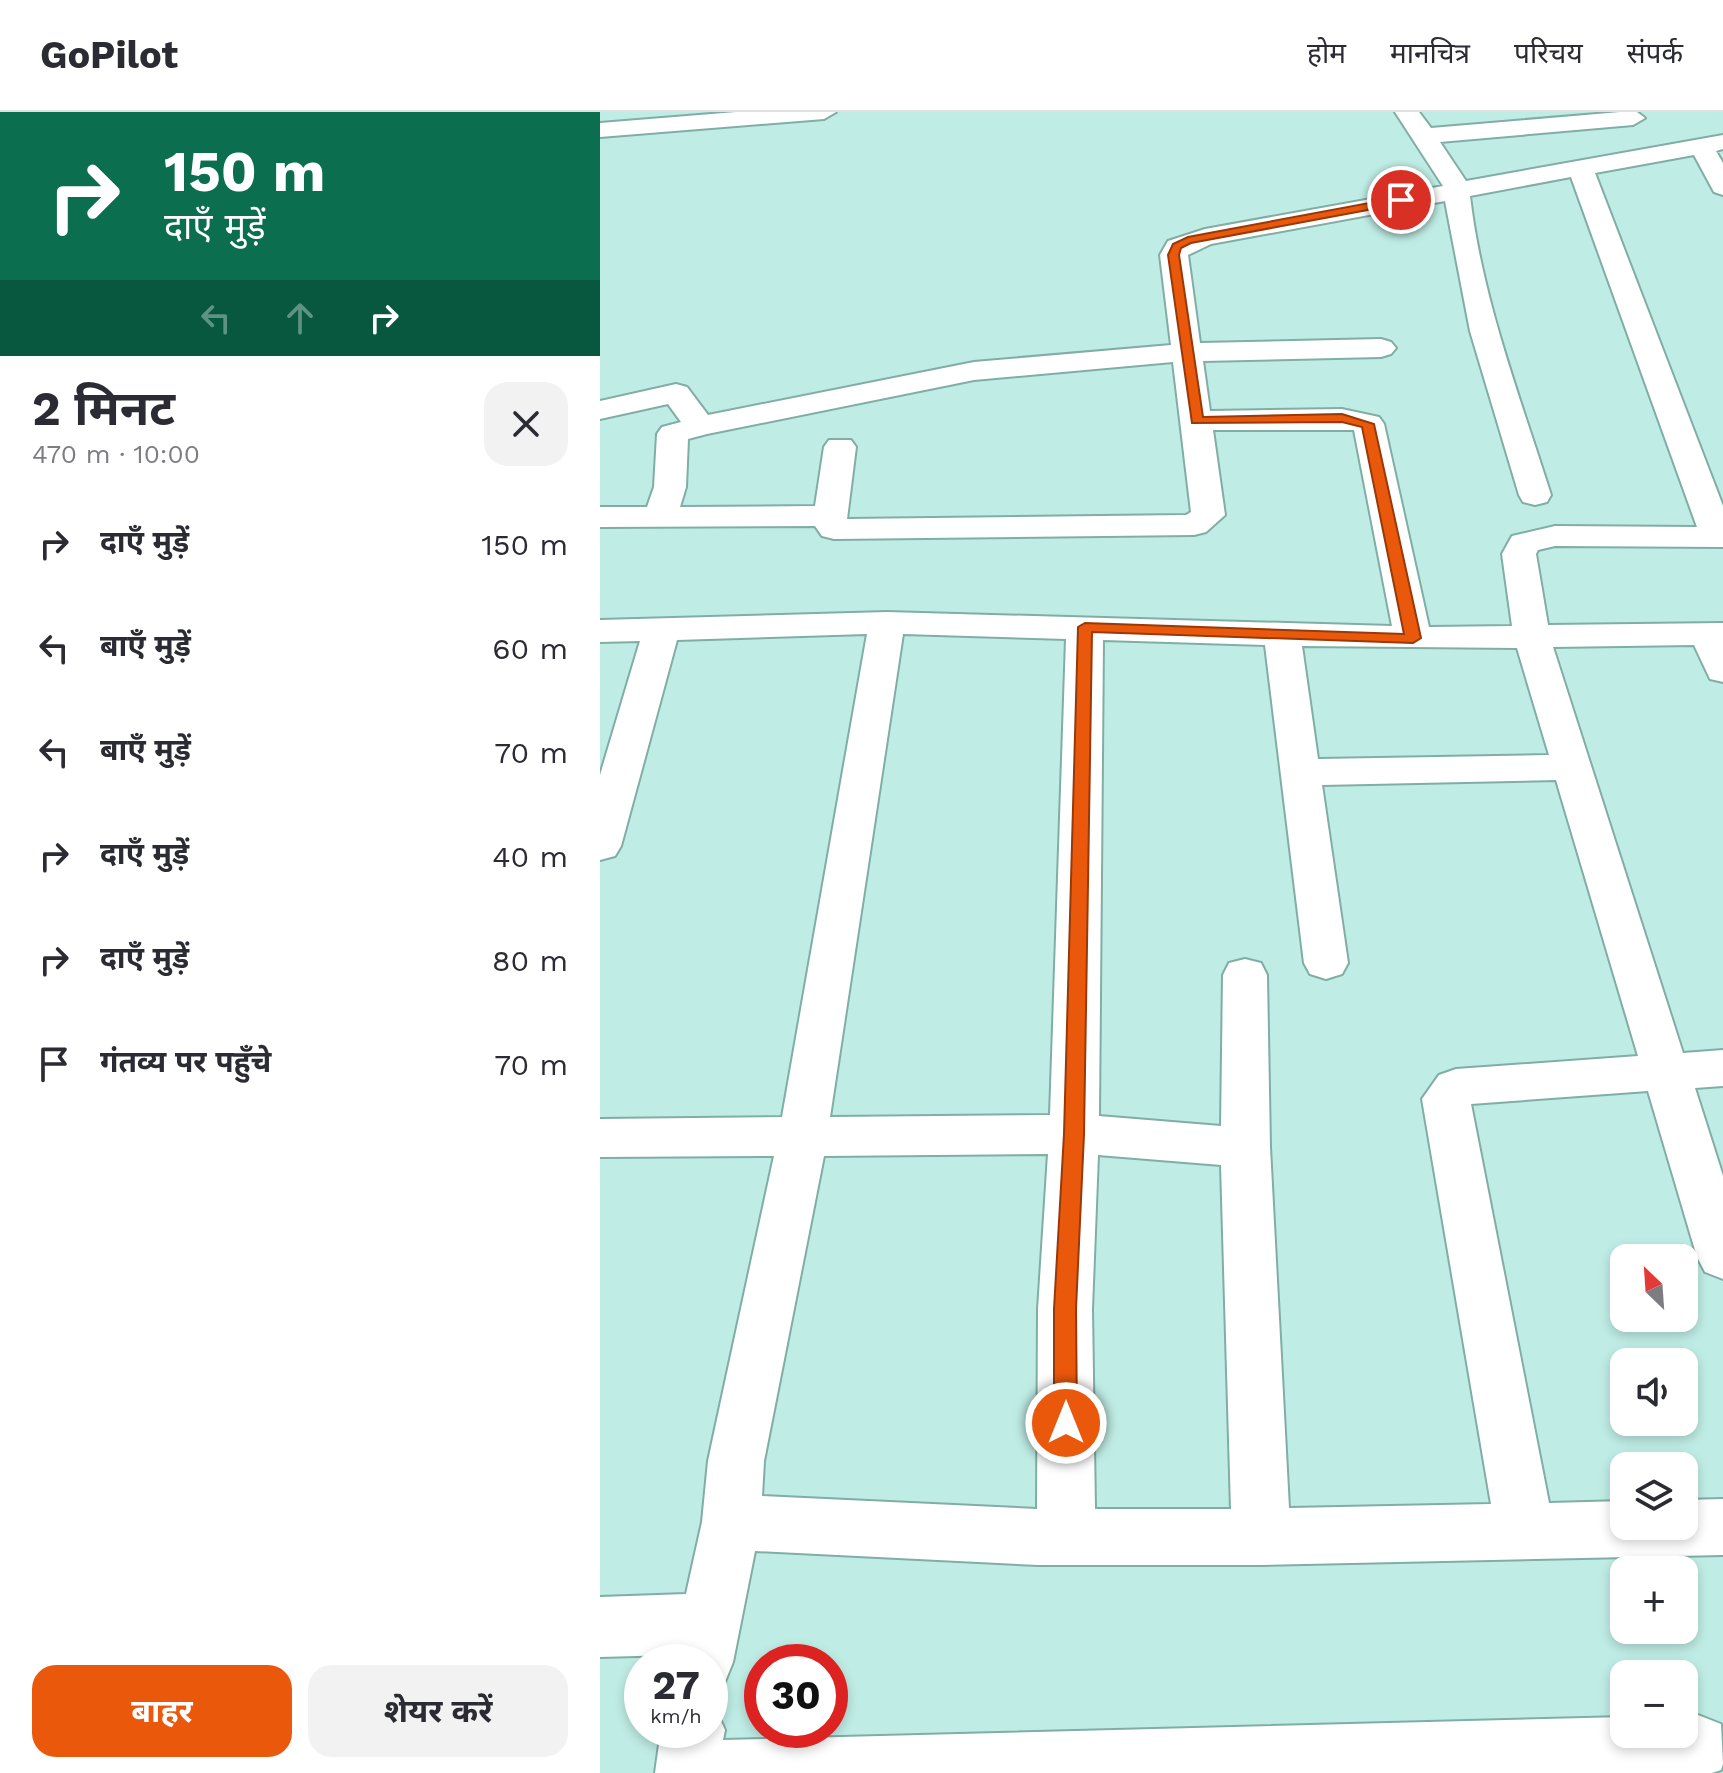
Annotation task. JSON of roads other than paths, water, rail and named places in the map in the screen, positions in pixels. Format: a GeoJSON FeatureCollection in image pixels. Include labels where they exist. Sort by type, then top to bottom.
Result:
{"type":"FeatureCollection","features":[{"type":"Feature","properties":{"kind":"street"},"geometry":{"type":"LineString","coordinates":[[600,130],[824,112]]}},
{"type":"Feature","properties":{"kind":"street"},"geometry":{"type":"LineString","coordinates":[[1407,112],[1451,174],[1457,190],[1461,228],[1484,331],[1535,495]]}},
{"type":"Feature","properties":{"kind":"street"},"geometry":{"type":"LineString","coordinates":[[1425,136],[1630,115],[1669,151]]}},
{"type":"Feature","properties":{"kind":"street"},"geometry":{"type":"LineString","coordinates":[[840,447],[830,516],[834,529],[1194,525],[1208,515],[1174,255],[1177,247],[1205,237],[1712,144],[1723,187]]}},
{"type":"Feature","properties":{"kind":"street"},"geometry":{"type":"LineString","coordinates":[[1580,167],[1721,537],[1555,536],[1524,543],[1519,554],[1532,637],[1723,1254]]}},
{"type":"Feature","properties":{"kind":"street"},"geometry":{"type":"LineString","coordinates":[[660,516],[670,487],[672,436],[700,426],[972,371],[1187,350],[1381,348]]}},
{"type":"Feature","properties":{"kind":"street"},"geometry":{"type":"LineString","coordinates":[[600,410],[676,393],[700,426]]}},
{"type":"Feature","properties":{"kind":"street"},"geometry":{"type":"LineString","coordinates":[[1197,421],[1342,418],[1368,424],[1413,638]]}},
{"type":"Feature","properties":{"kind":"street"},"geometry":{"type":"LineString","coordinates":[[600,517],[830,516]]}},
{"type":"Feature","properties":{"kind":"street"},"geometry":{"type":"LineString","coordinates":[[600,1627],[705,1643],[731,1522],[736,1461],[803,1136],[887,623]]}},
{"type":"Feature","properties":{"kind":"street"},"geometry":{"type":"LineString","coordinates":[[600,631],[887,623],[1413,638],[1715,634],[1723,671]]}},
{"type":"Feature","properties":{"kind":"street"},"geometry":{"type":"LineString","coordinates":[[1066,1536],[1065,1309],[1074,1134],[1085,627]]}},
{"type":"Feature","properties":{"kind":"street"},"geometry":{"type":"LineString","coordinates":[[600,846],[612,768],[661,630]]}},
{"type":"Feature","properties":{"kind":"street"},"geometry":{"type":"LineString","coordinates":[[1282,634],[1326,963]]}},
{"type":"Feature","properties":{"kind":"street"},"geometry":{"type":"LineString","coordinates":[[1300,772],[1571,767]]}},
{"type":"Feature","properties":{"kind":"street"},"geometry":{"type":"LineString","coordinates":[[1245,975],[1245,1147],[1261,1537]]}},
{"type":"Feature","properties":{"kind":"street"},"geometry":{"type":"LineString","coordinates":[[1525,1532],[1446,1099],[1456,1088],[1473,1085],[1723,1068]]}},
{"type":"Feature","properties":{"kind":"street"},"geometry":{"type":"LineString","coordinates":[[600,1138],[1074,1134],[1245,1147]]}},
{"type":"Feature","properties":{"kind":"street"},"geometry":{"type":"LineString","coordinates":[[731,1522],[1066,1536],[1261,1537],[1723,1527]]}},
{"type":"Feature","properties":{"kind":"street"},"geometry":{"type":"LineString","coordinates":[[687,1773],[690,1748]]}},
{"type":"Feature","properties":{"kind":"street"},"geometry":{"type":"LineString","coordinates":[[700,1773],[1401,1763],[1679,1748]]}}]}
